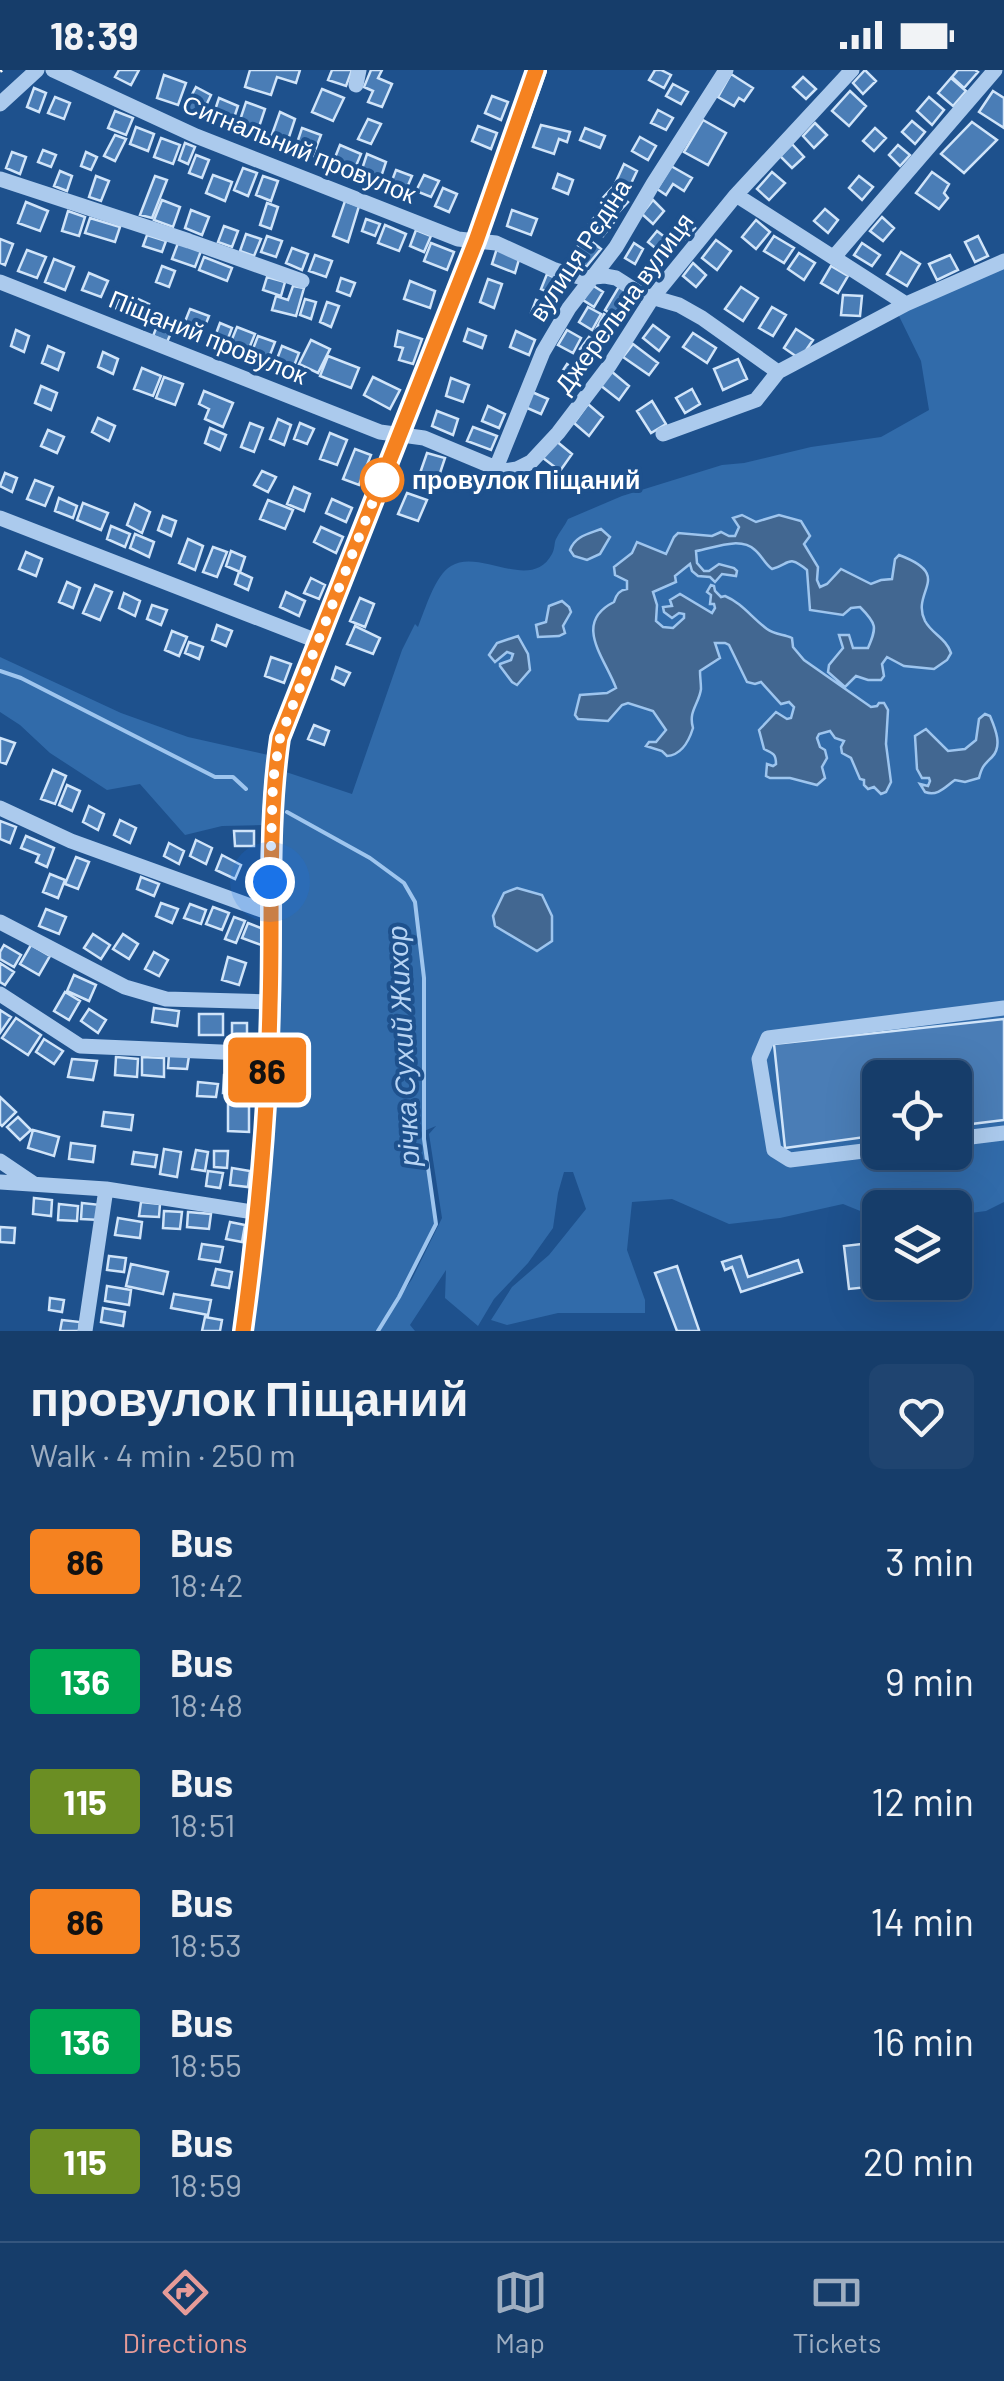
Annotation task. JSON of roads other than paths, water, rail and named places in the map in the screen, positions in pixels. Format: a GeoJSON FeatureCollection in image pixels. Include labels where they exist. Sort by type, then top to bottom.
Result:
{"type":"FeatureCollection","features":[{"type":"Feature","properties":{"kind":"main road"},"geometry":{"type":"LineString","coordinates":[[243,1331],[259,1214],[270,1002],[273,781],[280,738],[476,241],[536,70]]}},
{"type":"Feature","properties":{"kind":"street"},"geometry":{"type":"LineString","coordinates":[[0,104],[38,70]]}},
{"type":"Feature","properties":{"kind":"street","name":"Сигнальний провулок"},"geometry":{"type":"LineString","coordinates":[[52,70],[196,136],[458,239],[496,243],[555,270],[584,278],[616,278],[641,294],[679,305],[702,318],[778,372]]}},
{"type":"Feature","properties":{"kind":"street","name":"вулиця Рєдіна"},"geometry":{"type":"LineString","coordinates":[[496,468],[543,352],[569,308],[616,247],[726,70]]}},
{"type":"Feature","properties":{"kind":"street","name":"Джерельна вулиця"},"geometry":{"type":"LineString","coordinates":[[496,468],[517,469],[531,462],[558,434],[654,297],[736,195],[852,70]]}},
{"type":"Feature","properties":{"kind":"street"},"geometry":{"type":"LineString","coordinates":[[834,257],[995,70]]}},
{"type":"Feature","properties":{"kind":"street"},"geometry":{"type":"LineString","coordinates":[[0,178],[302,281]]}},
{"type":"Feature","properties":{"kind":"street"},"geometry":{"type":"LineString","coordinates":[[736,195],[906,304]]}},
{"type":"Feature","properties":{"kind":"street"},"geometry":{"type":"LineString","coordinates":[[663,434],[756,400],[778,372],[906,304],[1004,260]]}},
{"type":"Feature","properties":{"kind":"street","name":"Піщаний провулок"},"geometry":{"type":"LineString","coordinates":[[0,282],[380,432],[399,436]]}},
{"type":"Feature","properties":{"kind":"street"},"geometry":{"type":"LineString","coordinates":[[399,436],[424,438],[496,468]]}},
{"type":"Feature","properties":{"kind":"street"},"geometry":{"type":"LineString","coordinates":[[0,518],[317,641]]}},
{"type":"Feature","properties":{"kind":"street"},"geometry":{"type":"LineString","coordinates":[[0,808],[71,841],[270,913]]}},
{"type":"Feature","properties":{"kind":"street"},"geometry":{"type":"LineString","coordinates":[[0,922],[125,987],[166,998],[270,1002]]}},
{"type":"Feature","properties":{"kind":"street"},"geometry":{"type":"LineString","coordinates":[[0,994],[80,1046],[268,1054]]}},
{"type":"Feature","properties":{"kind":"street"},"geometry":{"type":"LineString","coordinates":[[862,1151],[790,1160],[774,1150],[759,1060],[768,1038],[1004,1008]]}},
{"type":"Feature","properties":{"kind":"street"},"geometry":{"type":"LineString","coordinates":[[972,1137],[1004,1133]]}},
{"type":"Feature","properties":{"kind":"street"},"geometry":{"type":"LineString","coordinates":[[0,1161],[36,1185]]}},
{"type":"Feature","properties":{"kind":"street"},"geometry":{"type":"LineString","coordinates":[[0,1182],[106,1188],[259,1214]]}},
{"type":"Feature","properties":{"kind":"street"},"geometry":{"type":"LineString","coordinates":[[85,1331],[106,1188]]}},
{"type":"Feature","properties":{"kind":"waterway","name":"річка Сухий Жихор"},"geometry":{"type":"LineString","coordinates":[[0,671],[21,678],[215,777],[233,777],[246,789]]}},
{"type":"Feature","properties":{"kind":"waterway","name":"річка Сухий Жихор"},"geometry":{"type":"LineString","coordinates":[[287,812],[370,858],[404,883],[415,902],[424,978],[424,1139],[436,1224],[378,1331]]}},
{"type":"Feature","properties":{"kind":"place","name":"провулок Піщаний"},"geometry":{"type":"Point","coordinates":[382,480]}}]}
